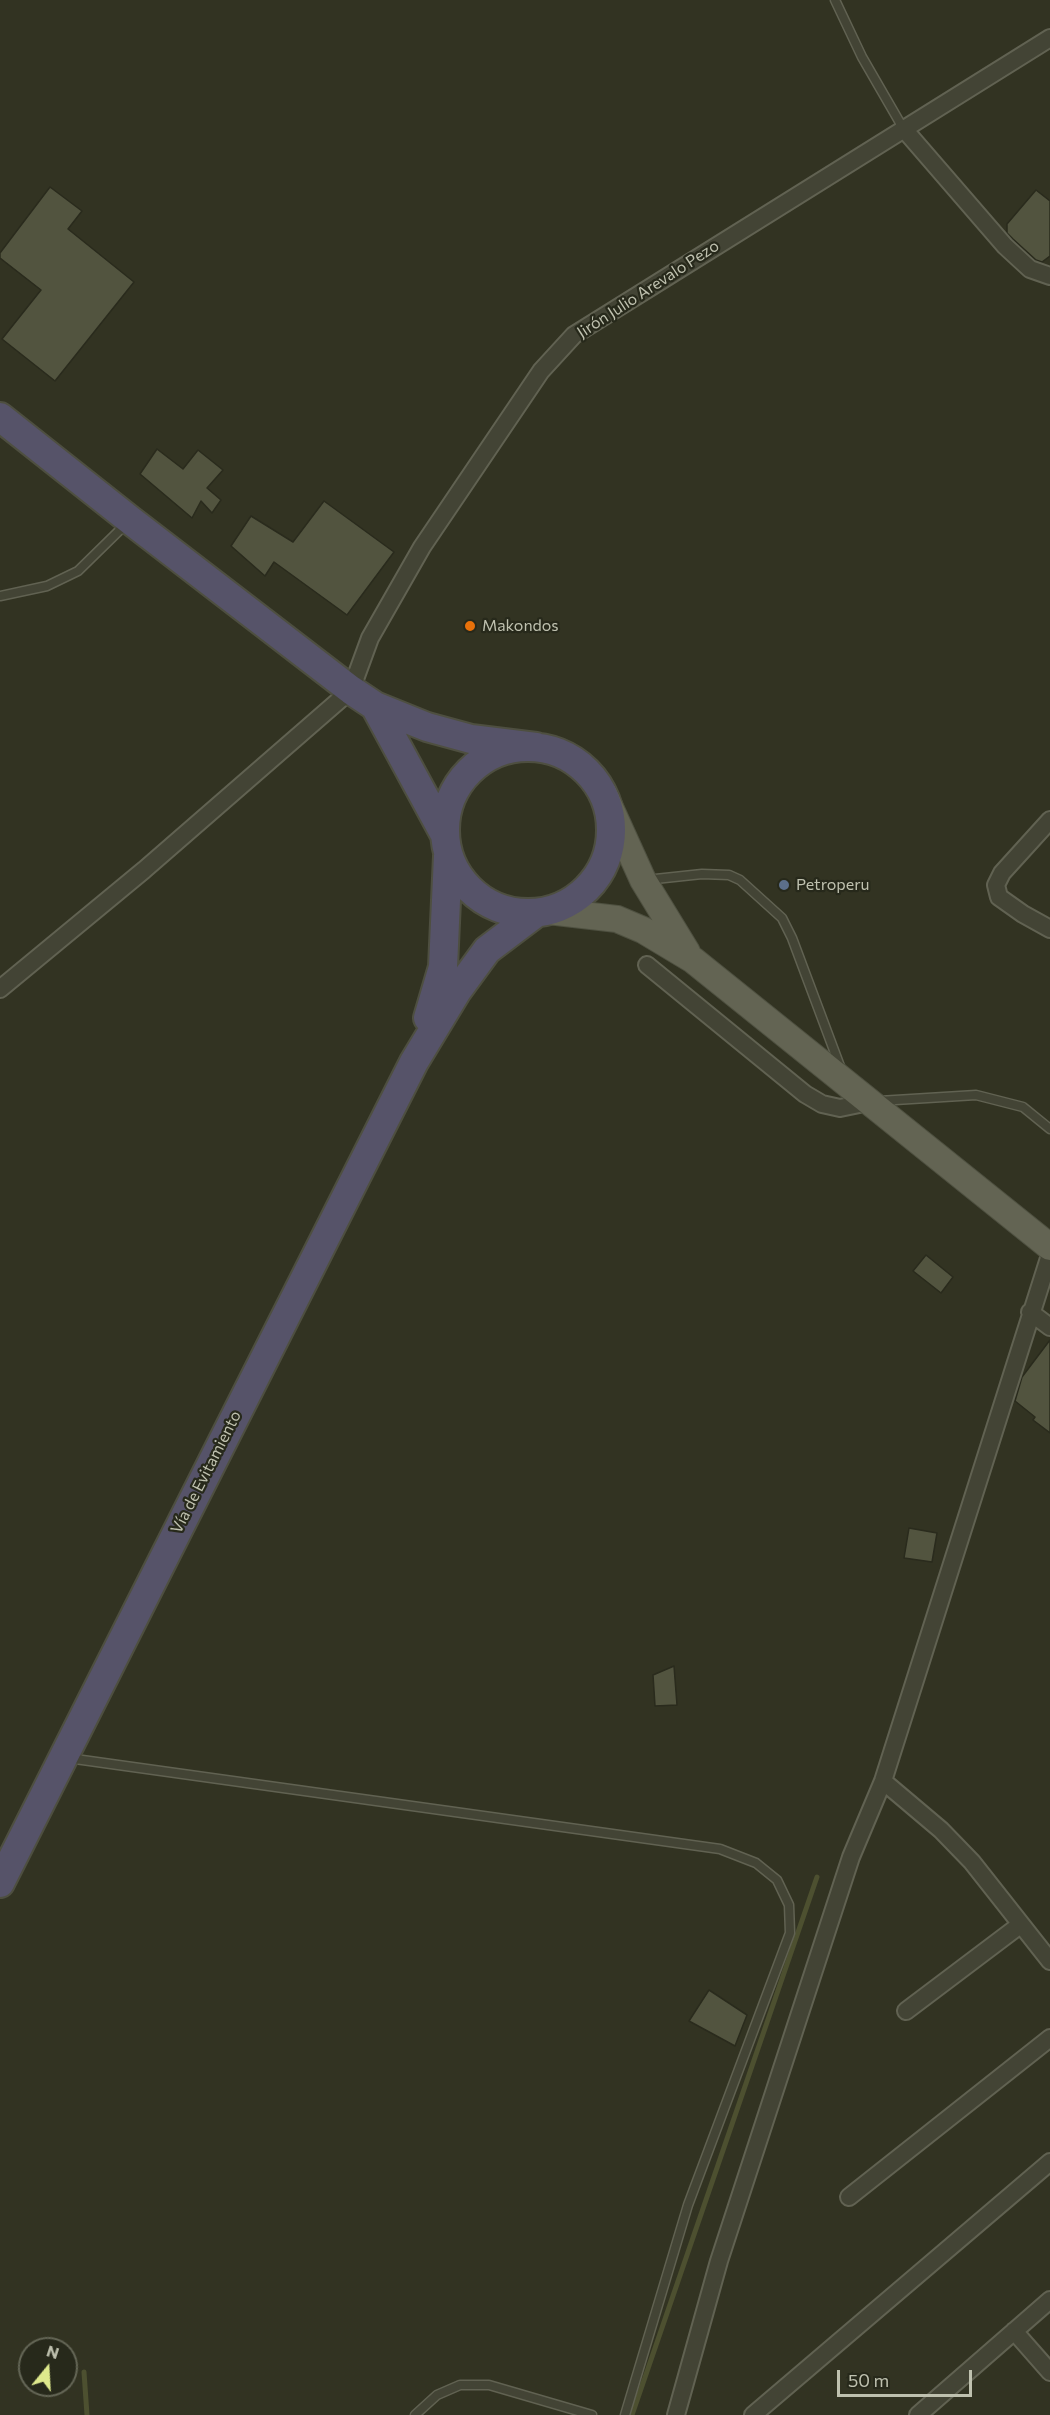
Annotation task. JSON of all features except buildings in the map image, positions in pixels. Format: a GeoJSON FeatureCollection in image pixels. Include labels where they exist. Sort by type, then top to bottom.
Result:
{"type":"FeatureCollection","features":[{"type":"Feature","properties":{"kind":"highway"},"geometry":{"type":"LineString","coordinates":[[0,417],[130,520],[375,706],[427,727],[471,738],[536,747],[557,752],[576,761],[592,776],[604,794],[611,817],[611,842],[604,866],[590,886],[571,902],[542,912],[508,911],[482,899],[461,880],[447,845],[375,706]]}},
{"type":"Feature","properties":{"kind":"highway"},"geometry":{"type":"LineString","coordinates":[[447,845],[448,807],[461,781],[481,761],[507,749],[536,747]]}},
{"type":"Feature","properties":{"kind":"highway","name":"Vía de Evitamiento"},"geometry":{"type":"LineString","coordinates":[[414,1062],[443,967],[447,845]]}},
{"type":"Feature","properties":{"kind":"highway","name":"Vía de Evitamiento"},"geometry":{"type":"LineString","coordinates":[[0,1884],[414,1062],[457,991],[486,950],[542,912]]}},
{"type":"Feature","properties":{"kind":"main road"},"geometry":{"type":"LineString","coordinates":[[604,794],[643,880],[668,924],[693,960]]}},
{"type":"Feature","properties":{"kind":"main road"},"geometry":{"type":"LineString","coordinates":[[542,912],[616,919],[643,930],[693,960],[1050,1248]]}},
{"type":"Feature","properties":{"kind":"street","name":"Jirón Julio Arevalo Pezo"},"geometry":{"type":"LineString","coordinates":[[351,690],[370,638],[422,547],[541,371],[574,335],[1050,38]]}},
{"type":"Feature","properties":{"kind":"street"},"geometry":{"type":"LineString","coordinates":[[903,128],[1005,246],[1030,269],[1050,276]]}},
{"type":"Feature","properties":{"kind":"street"},"geometry":{"type":"LineString","coordinates":[[0,989],[144,870],[351,690]]}},
{"type":"Feature","properties":{"kind":"street"},"geometry":{"type":"LineString","coordinates":[[1050,820],[1002,873],[996,885],[999,897],[1050,929]]}},
{"type":"Feature","properties":{"kind":"street"},"geometry":{"type":"LineString","coordinates":[[647,965],[805,1094],[822,1104],[840,1108],[869,1102]]}},
{"type":"Feature","properties":{"kind":"street"},"geometry":{"type":"LineString","coordinates":[[676,2415],[722,2250],[851,1857],[883,1780],[1050,1255]]}},
{"type":"Feature","properties":{"kind":"street"},"geometry":{"type":"LineString","coordinates":[[1030,1312],[1050,1327]]}},
{"type":"Feature","properties":{"kind":"street"},"geometry":{"type":"LineString","coordinates":[[883,1780],[941,1830],[972,1862],[1050,1961]]}},
{"type":"Feature","properties":{"kind":"street"},"geometry":{"type":"LineString","coordinates":[[906,2011],[1020,1925]]}},
{"type":"Feature","properties":{"kind":"street"},"geometry":{"type":"LineString","coordinates":[[849,2198],[1050,2038]]}},
{"type":"Feature","properties":{"kind":"street"},"geometry":{"type":"LineString","coordinates":[[753,2415],[1050,2162]]}},
{"type":"Feature","properties":{"kind":"street"},"geometry":{"type":"LineString","coordinates":[[918,2415],[1050,2300]]}},
{"type":"Feature","properties":{"kind":"street"},"geometry":{"type":"LineString","coordinates":[[1014,2331],[1050,2372]]}},
{"type":"Feature","properties":{"kind":"lane"},"geometry":{"type":"LineString","coordinates":[[835,0],[862,57],[903,128]]}},
{"type":"Feature","properties":{"kind":"lane"},"geometry":{"type":"LineString","coordinates":[[0,596],[47,586],[78,571],[130,520]]}},
{"type":"Feature","properties":{"kind":"lane"},"geometry":{"type":"LineString","coordinates":[[643,880],[702,874],[729,875],[740,880],[782,918],[792,938],[845,1083]]}},
{"type":"Feature","properties":{"kind":"lane"},"geometry":{"type":"LineString","coordinates":[[869,1102],[976,1095],[1023,1107],[1050,1129]]}},
{"type":"Feature","properties":{"kind":"lane"},"geometry":{"type":"LineString","coordinates":[[62,1757],[720,1849],[756,1863],[777,1880],[789,1905],[790,1933],[688,2205],[625,2415]]}},
{"type":"Feature","properties":{"kind":"lane"},"geometry":{"type":"LineString","coordinates":[[415,2415],[437,2395],[460,2385],[489,2385],[592,2415]]}},
{"type":"Feature","properties":{"kind":"waterway"},"geometry":{"type":"LineString","coordinates":[[632,2415],[817,1877]]}},
{"type":"Feature","properties":{"kind":"waterway"},"geometry":{"type":"LineString","coordinates":[[84,2372],[87,2415]]}},
{"type":"Feature","properties":{"kind":"place","name":"Makondos"},"geometry":{"type":"Point","coordinates":[470,626]}},
{"type":"Feature","properties":{"kind":"place","name":"Petroperu"},"geometry":{"type":"Point","coordinates":[784,885]}}]}
